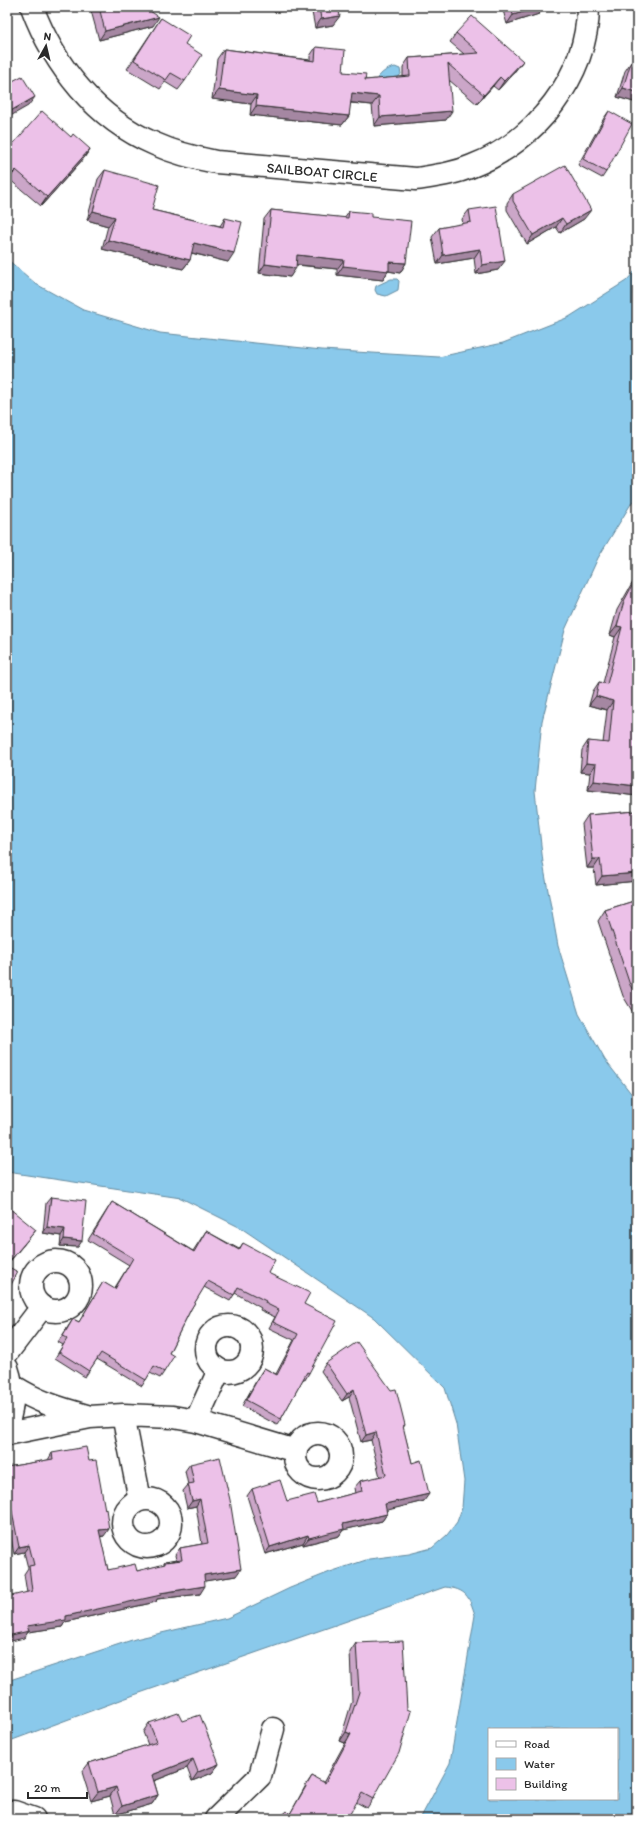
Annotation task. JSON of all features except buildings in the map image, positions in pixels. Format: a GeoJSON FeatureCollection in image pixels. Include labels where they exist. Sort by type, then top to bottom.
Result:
{"type":"FeatureCollection","features":[{"type":"Feature","properties":{"kind":"street","name":"SAILBOAT CIRCLE"},"geometry":{"type":"LineString","coordinates":[[32,7],[48,45],[66,73],[87,97],[112,119],[154,144],[184,155],[216,162],[401,179],[416,179],[444,175],[472,166],[498,154],[522,137],[543,117],[560,94],[574,68],[583,40],[588,7]]}},
{"type":"Feature","properties":{"kind":"street"},"geometry":{"type":"LineString","coordinates":[[7,1354],[42,1307]]}},
{"type":"Feature","properties":{"kind":"street"},"geometry":{"type":"LineString","coordinates":[[196,1421],[219,1370]]}},
{"type":"Feature","properties":{"kind":"street"},"geometry":{"type":"LineString","coordinates":[[10,1377],[32,1398],[54,1407],[90,1417]]}},
{"type":"Feature","properties":{"kind":"street"},"geometry":{"type":"LineString","coordinates":[[7,1425],[12,1404],[10,1377]]}},
{"type":"Feature","properties":{"kind":"street"},"geometry":{"type":"LineString","coordinates":[[123,1415],[140,1500]]}},
{"type":"Feature","properties":{"kind":"street"},"geometry":{"type":"LineString","coordinates":[[7,1434],[90,1417],[123,1415],[173,1417],[196,1421],[296,1451]]}},
{"type":"Feature","properties":{"kind":"street"},"geometry":{"type":"LineString","coordinates":[[216,1819],[260,1776],[273,1729]]}},
{"type":"Feature","properties":{"kind":"street"},"geometry":{"type":"LineString","coordinates":[[7,1812],[14,1812],[34,1819]]}},
{"type":"Feature","properties":{"kind":"water"},"geometry":{"type":"Polygon","coordinates":[[[395,67],[400,69],[401,74],[397,79],[376,83],[383,72],[395,67]]]}},
{"type":"Feature","properties":{"kind":"water"},"geometry":{"type":"Polygon","coordinates":[[[7,259],[36,284],[83,310],[160,333],[322,350],[439,357],[503,343],[569,317],[626,281],[637,269],[637,494],[598,558],[565,630],[542,721],[535,791],[543,863],[558,946],[579,1014],[605,1060],[637,1101],[637,1819],[420,1819],[450,1763],[475,1615],[471,1603],[466,1595],[458,1590],[445,1587],[134,1695],[7,1742],[7,1681],[135,1639],[227,1618],[290,1588],[330,1572],[369,1559],[409,1554],[432,1548],[447,1535],[457,1522],[462,1508],[464,1481],[456,1424],[445,1388],[374,1318],[241,1228],[181,1198],[7,1172],[7,259]]]}},
{"type":"Feature","properties":{"kind":"water"},"geometry":{"type":"Polygon","coordinates":[[[391,279],[397,279],[399,281],[398,290],[386,296],[377,294],[375,290],[376,286],[391,279]]]}}]}
